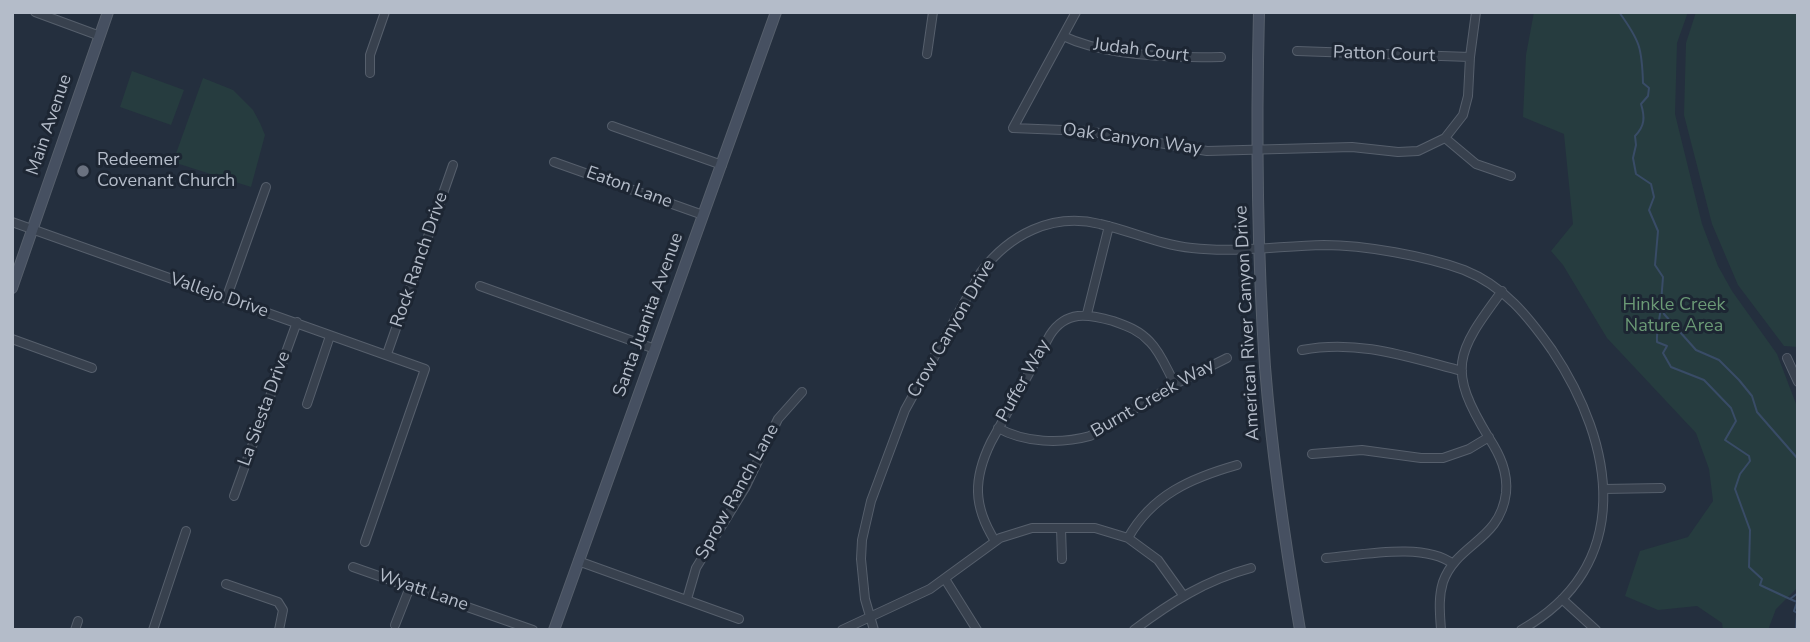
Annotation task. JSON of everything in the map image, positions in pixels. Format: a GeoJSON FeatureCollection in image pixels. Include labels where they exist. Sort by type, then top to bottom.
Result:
{"type":"FeatureCollection","features":[{"type":"Feature","properties":{"kind":"street"},"geometry":{"type":"LineString","coordinates":[[35,12],[100,36]]}},
{"type":"Feature","properties":{"kind":"street","name":"Main Avenue"},"geometry":{"type":"LineString","coordinates":[[12,288],[108,12]]}},
{"type":"Feature","properties":{"kind":"street"},"geometry":{"type":"LineString","coordinates":[[370,73],[370,55],[385,12]]}},
{"type":"Feature","properties":{"kind":"street","name":"Santa Juanita Avenue"},"geometry":{"type":"LineString","coordinates":[[554,630],[776,12]]}},
{"type":"Feature","properties":{"kind":"street"},"geometry":{"type":"LineString","coordinates":[[927,54],[933,12]]}},
{"type":"Feature","properties":{"kind":"street","name":"Oak Canyon Way"},"geometry":{"type":"LineString","coordinates":[[1076,12],[1013,128],[1087,131],[1187,149],[1258,150]]}},
{"type":"Feature","properties":{"kind":"street","name":"American River Canyon Drive"},"geometry":{"type":"LineString","coordinates":[[1259,12],[1259,248],[1271,429],[1300,630]]}},
{"type":"Feature","properties":{"kind":"street"},"geometry":{"type":"LineString","coordinates":[[1258,150],[1352,147],[1411,152],[1445,138],[1456,126],[1465,108],[1476,12]]}},
{"type":"Feature","properties":{"kind":"street","name":"Judah Court"},"geometry":{"type":"LineString","coordinates":[[1063,36],[1082,44],[1142,54],[1186,58],[1221,57]]}},
{"type":"Feature","properties":{"kind":"street","name":"Patton Court"},"geometry":{"type":"LineString","coordinates":[[1297,51],[1470,57]]}},
{"type":"Feature","properties":{"kind":"street"},"geometry":{"type":"LineString","coordinates":[[612,126],[722,165]]}},
{"type":"Feature","properties":{"kind":"street"},"geometry":{"type":"LineString","coordinates":[[1445,138],[1476,164],[1511,176]]}},
{"type":"Feature","properties":{"kind":"street","name":"Eaton Lane"},"geometry":{"type":"LineString","coordinates":[[554,162],[703,215]]}},
{"type":"Feature","properties":{"kind":"street","name":"Rock Ranch Drive"},"geometry":{"type":"LineString","coordinates":[[387,354],[453,166]]}},
{"type":"Feature","properties":{"kind":"street"},"geometry":{"type":"LineString","coordinates":[[226,299],[265,187]]}},
{"type":"Feature","properties":{"kind":"street","name":"Crow Canyon Drive"},"geometry":{"type":"LineString","coordinates":[[874,630],[863,586],[862,540],[871,501],[905,410],[981,272],[1004,246],[1039,227],[1073,221],[1109,226],[1177,246],[1210,249],[1342,245],[1377,249],[1463,270],[1502,292],[1534,324],[1576,387],[1595,436],[1604,489],[1603,512],[1595,545],[1581,574],[1562,599],[1546,614],[1521,630]]}},
{"type":"Feature","properties":{"kind":"street","name":"Vallejo Drive"},"geometry":{"type":"LineString","coordinates":[[12,222],[425,369],[365,542]]}},
{"type":"Feature","properties":{"kind":"street"},"geometry":{"type":"LineString","coordinates":[[1109,226],[1087,314],[1127,326],[1144,336],[1158,351],[1175,384]]}},
{"type":"Feature","properties":{"kind":"street"},"geometry":{"type":"LineString","coordinates":[[480,286],[655,349]]}},
{"type":"Feature","properties":{"kind":"street"},"geometry":{"type":"LineString","coordinates":[[1441,630],[1441,592],[1453,565],[1490,531],[1503,505],[1506,485],[1503,466],[1466,398],[1462,371],[1465,348],[1472,333],[1502,292]]}},
{"type":"Feature","properties":{"kind":"street","name":"Puffer Way"},"geometry":{"type":"LineString","coordinates":[[995,541],[982,519],[977,492],[983,460],[1053,330],[1066,319],[1087,314]]}},
{"type":"Feature","properties":{"kind":"street","name":"La Siesta Drive"},"geometry":{"type":"LineString","coordinates":[[234,496],[297,322]]}},
{"type":"Feature","properties":{"kind":"street"},"geometry":{"type":"LineString","coordinates":[[307,404],[330,336]]}},
{"type":"Feature","properties":{"kind":"street"},"geometry":{"type":"LineString","coordinates":[[12,339],[92,368]]}},
{"type":"Feature","properties":{"kind":"street"},"geometry":{"type":"LineString","coordinates":[[1302,350],[1333,345],[1370,347],[1462,371]]}},
{"type":"Feature","properties":{"kind":"street","name":"Burnt Creek Way"},"geometry":{"type":"LineString","coordinates":[[998,428],[1024,439],[1084,438],[1102,430],[1175,384],[1227,358]]}},
{"type":"Feature","properties":{"kind":"street"},"geometry":{"type":"LineString","coordinates":[[1787,358],[1798,382]]}},
{"type":"Feature","properties":{"kind":"street","name":"Sprow Ranch Lane"},"geometry":{"type":"LineString","coordinates":[[687,598],[696,568],[745,488],[778,419],[802,393]]}},
{"type":"Feature","properties":{"kind":"street"},"geometry":{"type":"LineString","coordinates":[[1312,454],[1362,450],[1421,458],[1443,458],[1459,454],[1489,437]]}},
{"type":"Feature","properties":{"kind":"street"},"geometry":{"type":"LineString","coordinates":[[1129,538],[1141,518],[1162,498],[1191,480],[1237,465]]}},
{"type":"Feature","properties":{"kind":"street"},"geometry":{"type":"LineString","coordinates":[[1604,489],[1661,488]]}},
{"type":"Feature","properties":{"kind":"street"},"geometry":{"type":"LineString","coordinates":[[1061,528],[1062,559]]}},
{"type":"Feature","properties":{"kind":"street"},"geometry":{"type":"LineString","coordinates":[[842,630],[915,597],[945,579],[995,541],[1021,530],[1095,528],[1129,538],[1158,559],[1183,595]]}},
{"type":"Feature","properties":{"kind":"street"},"geometry":{"type":"LineString","coordinates":[[153,630],[186,531]]}},
{"type":"Feature","properties":{"kind":"street"},"geometry":{"type":"LineString","coordinates":[[1326,558],[1415,551],[1435,555],[1453,565]]}},
{"type":"Feature","properties":{"kind":"street"},"geometry":{"type":"LineString","coordinates":[[578,561],[739,618]]}},
{"type":"Feature","properties":{"kind":"street","name":"Wyatt Lane"},"geometry":{"type":"LineString","coordinates":[[353,567],[533,630]]}},
{"type":"Feature","properties":{"kind":"street"},"geometry":{"type":"LineString","coordinates":[[1134,630],[1183,595],[1212,581],[1251,568]]}},
{"type":"Feature","properties":{"kind":"street"},"geometry":{"type":"LineString","coordinates":[[945,579],[977,630]]}},
{"type":"Feature","properties":{"kind":"street"},"geometry":{"type":"LineString","coordinates":[[226,584],[278,602],[283,610],[279,630]]}},
{"type":"Feature","properties":{"kind":"street"},"geometry":{"type":"LineString","coordinates":[[395,625],[410,587]]}},
{"type":"Feature","properties":{"kind":"street"},"geometry":{"type":"LineString","coordinates":[[1562,599],[1596,630]]}},
{"type":"Feature","properties":{"kind":"street"},"geometry":{"type":"LineString","coordinates":[[75,630],[78,621]]}},
{"type":"Feature","properties":{"kind":"green space","name":"Hinkle Creek Nature Area"},"geometry":{"type":"Polygon","coordinates":[[[1534,12],[1688,12],[1677,43],[1675,114],[1702,224],[1718,266],[1732,291],[1777,354],[1798,409],[1798,585],[1776,609],[1768,630],[1723,630],[1722,623],[1697,606],[1658,610],[1625,596],[1640,551],[1688,537],[1713,501],[1709,469],[1696,433],[1607,338],[1563,265],[1551,251],[1573,224],[1564,134],[1523,117],[1526,55],[1534,12]]]}},
{"type":"Feature","properties":{"kind":"green space"},"geometry":{"type":"Polygon","coordinates":[[[1696,12],[1798,12],[1798,347],[1784,346],[1738,285],[1712,224],[1684,115],[1686,43],[1696,12]]]}},
{"type":"Feature","properties":{"kind":"green space"},"geometry":{"type":"Polygon","coordinates":[[[132,71],[184,90],[171,125],[120,107],[132,71]]]}},
{"type":"Feature","properties":{"kind":"green space"},"geometry":{"type":"Polygon","coordinates":[[[203,78],[233,90],[253,110],[260,123],[265,135],[251,187],[173,162],[203,78]]]}},
{"type":"Feature","properties":{"kind":"waterway"},"geometry":{"type":"LineString","coordinates":[[1619,12],[1638,45],[1643,83],[1649,88],[1648,96],[1641,104],[1643,121],[1635,136],[1633,158],[1636,174],[1651,184],[1654,197],[1649,210],[1658,231],[1655,265],[1663,277],[1661,303],[1664,314],[1696,350],[1719,360],[1739,380],[1752,396],[1757,412],[1798,459]]}},
{"type":"Feature","properties":{"kind":"waterway"},"geometry":{"type":"LineString","coordinates":[[1661,304],[1657,342],[1667,346],[1663,353],[1671,367],[1704,380],[1731,408],[1736,421],[1725,440],[1749,456],[1750,461],[1740,474],[1735,489],[1750,530],[1749,567],[1762,579],[1760,585],[1790,599]]}},
{"type":"Feature","properties":{"kind":"waterway"},"geometry":{"type":"LineString","coordinates":[[1796,630],[1797,613],[1794,611],[1797,602],[1790,599],[1798,593]]}},
{"type":"Feature","properties":{"kind":"place","name":"Redeemer Covenant Church"},"geometry":{"type":"Point","coordinates":[83,171]}}]}
